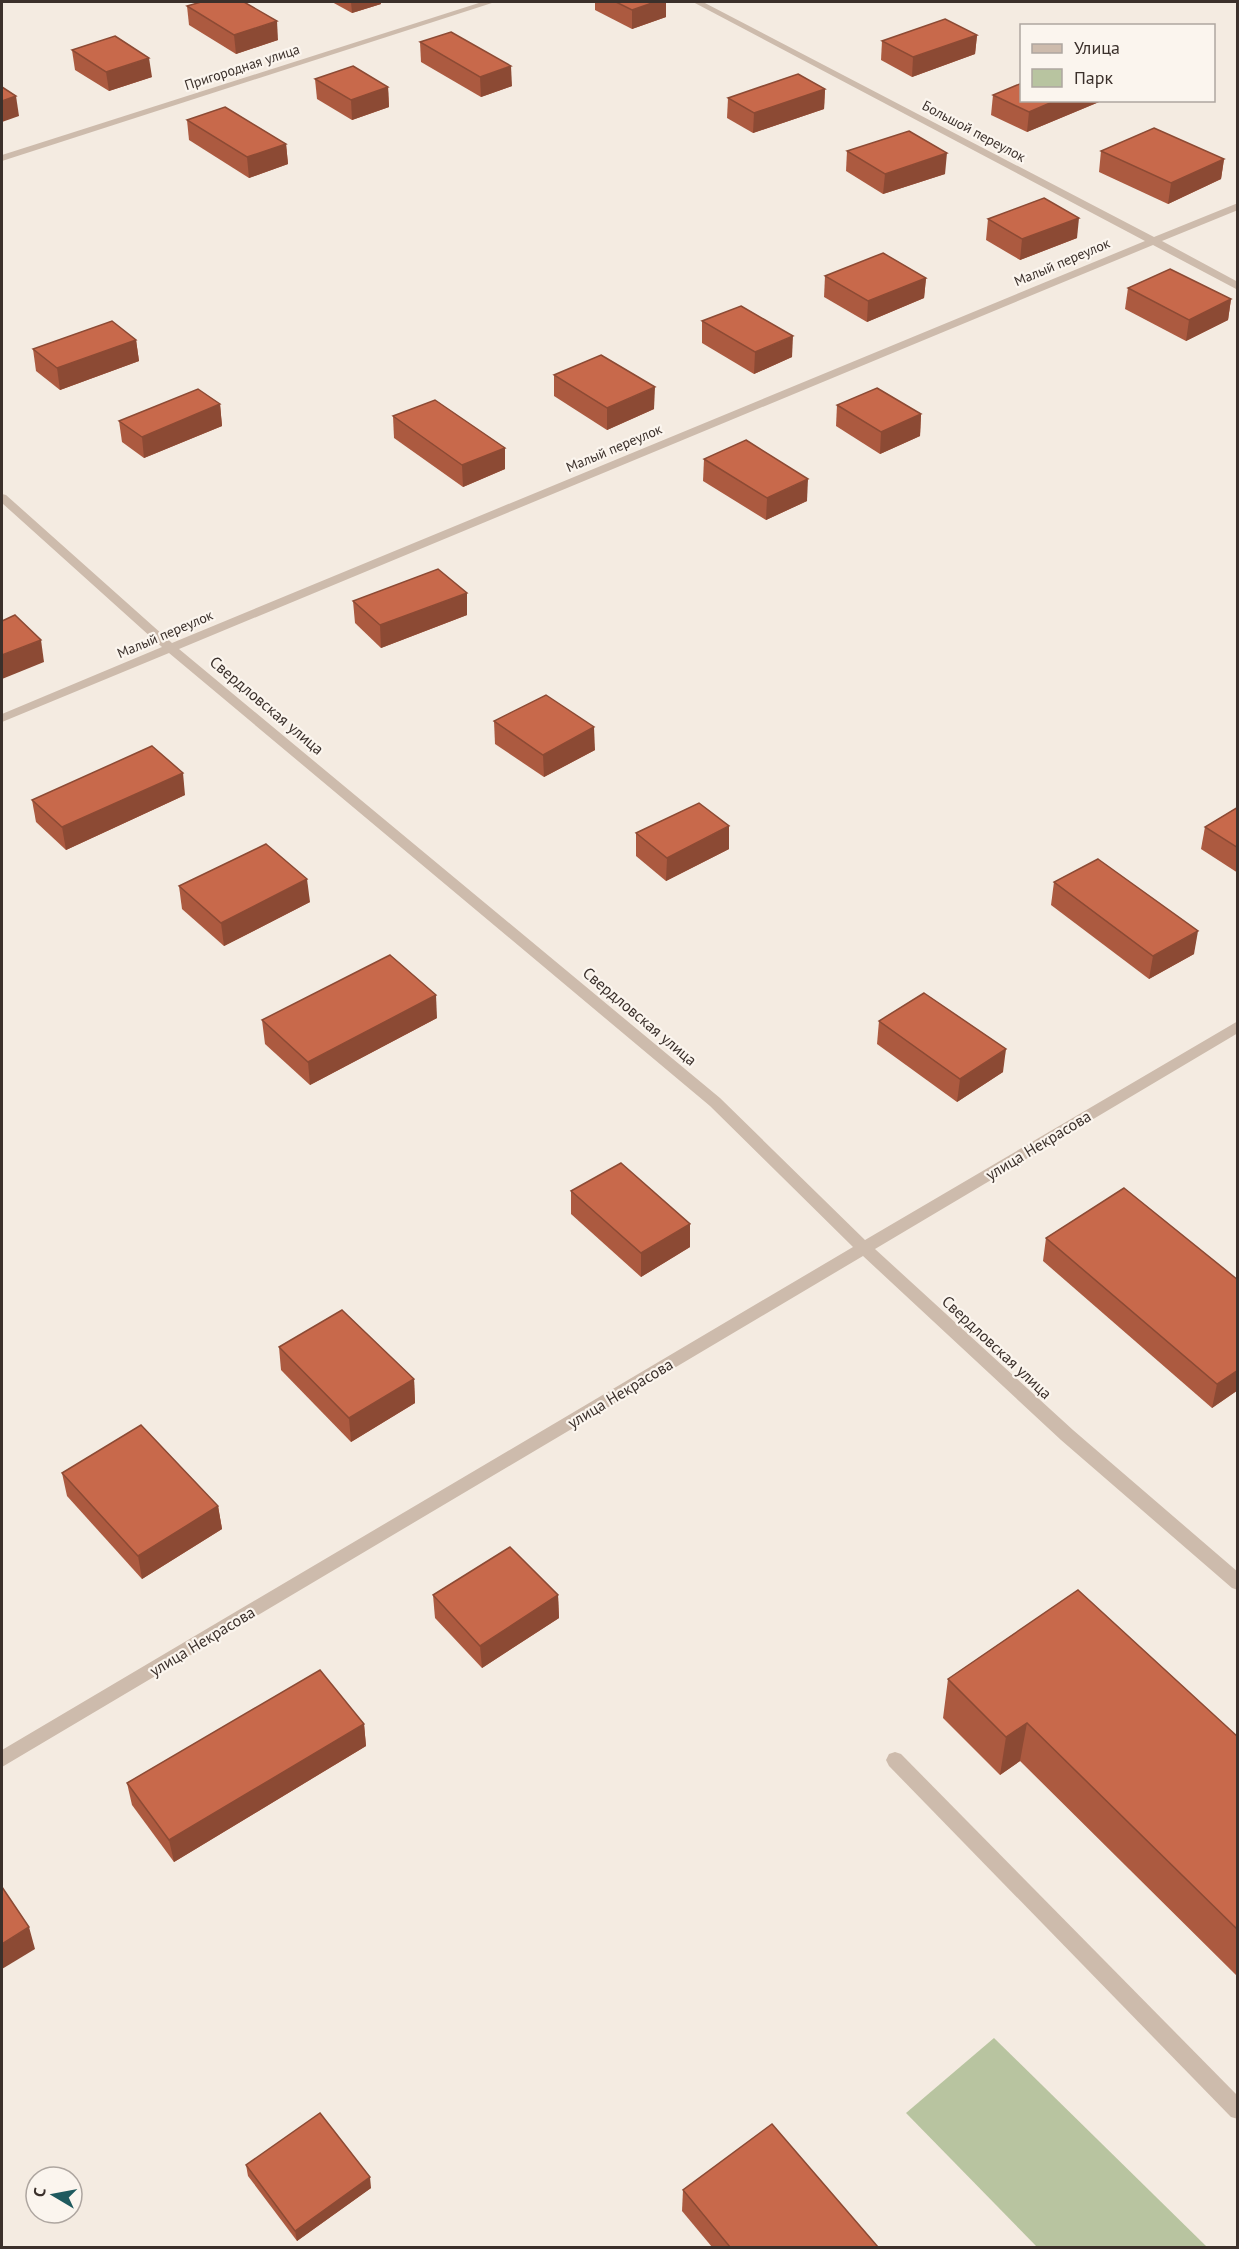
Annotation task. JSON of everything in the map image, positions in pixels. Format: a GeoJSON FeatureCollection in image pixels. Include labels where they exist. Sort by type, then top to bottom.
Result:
{"type":"FeatureCollection","features":[{"type":"Feature","properties":{"kind":"street","name":"Пригородная улица"},"geometry":{"type":"LineString","coordinates":[[2,158],[490,2]]}},
{"type":"Feature","properties":{"kind":"street","name":"Большой переулок"},"geometry":{"type":"LineString","coordinates":[[696,2],[1238,286]]}},
{"type":"Feature","properties":{"kind":"street","name":"Малый переулок"},"geometry":{"type":"LineString","coordinates":[[2,718],[1238,206]]}},
{"type":"Feature","properties":{"kind":"street","name":"Свердловская улица"},"geometry":{"type":"LineString","coordinates":[[2,497],[170,648],[716,1102],[864,1249],[1066,1435],[1238,1583]]}},
{"type":"Feature","properties":{"kind":"street","name":"улица Некрасова"},"geometry":{"type":"LineString","coordinates":[[2,1759],[1238,1026]]}},
{"type":"Feature","properties":{"kind":"street"},"geometry":{"type":"LineString","coordinates":[[896,1760],[1238,2110]]}},
{"type":"Feature","properties":{"kind":"green space"},"geometry":{"type":"Polygon","coordinates":[[[994,2038],[1207,2247],[1037,2247],[906,2113],[994,2038]]]}},
{"type":"Feature","properties":{"kind":"building"},"geometry":{"type":"Polygon","coordinates":[[[201,2],[244,2],[277,21],[234,35],[187,6],[201,2]]]}},
{"type":"Feature","properties":{"kind":"building"},"geometry":{"type":"Polygon","coordinates":[[[616,2],[655,2],[632,10],[616,2]]]}},
{"type":"Feature","properties":{"kind":"building"},"geometry":{"type":"Polygon","coordinates":[[[945,19],[977,35],[913,57],[882,41],[945,19]]]}},
{"type":"Feature","properties":{"kind":"building"},"geometry":{"type":"Polygon","coordinates":[[[451,32],[511,66],[480,77],[420,42],[451,32]]]}},
{"type":"Feature","properties":{"kind":"building"},"geometry":{"type":"Polygon","coordinates":[[[115,36],[149,58],[106,72],[72,50],[115,36]]]}},
{"type":"Feature","properties":{"kind":"building"},"geometry":{"type":"Polygon","coordinates":[[[353,66],[388,87],[351,100],[315,79],[353,66]]]}},
{"type":"Feature","properties":{"kind":"building"},"geometry":{"type":"Polygon","coordinates":[[[798,74],[825,89],[754,113],[728,98],[798,74]]]}},
{"type":"Feature","properties":{"kind":"building"},"geometry":{"type":"Polygon","coordinates":[[[1020,84],[1020,102],[1052,102],[1029,112],[993,95],[1020,84]]]}},
{"type":"Feature","properties":{"kind":"building"},"geometry":{"type":"Polygon","coordinates":[[[2,87],[16,96],[2,101],[2,87]]]}},
{"type":"Feature","properties":{"kind":"building"},"geometry":{"type":"Polygon","coordinates":[[[225,107],[286,144],[247,157],[187,120],[225,107]]]}},
{"type":"Feature","properties":{"kind":"building"},"geometry":{"type":"Polygon","coordinates":[[[1154,128],[1224,159],[1171,183],[1101,151],[1154,128]]]}},
{"type":"Feature","properties":{"kind":"building"},"geometry":{"type":"Polygon","coordinates":[[[909,131],[947,153],[885,174],[847,151],[909,131]]]}},
{"type":"Feature","properties":{"kind":"building"},"geometry":{"type":"Polygon","coordinates":[[[1044,198],[1079,218],[1022,239],[988,219],[1044,198]]]}},
{"type":"Feature","properties":{"kind":"building"},"geometry":{"type":"Polygon","coordinates":[[[883,253],[926,278],[868,301],[825,276],[883,253]]]}},
{"type":"Feature","properties":{"kind":"building"},"geometry":{"type":"Polygon","coordinates":[[[1170,269],[1231,299],[1189,320],[1128,288],[1170,269]]]}},
{"type":"Feature","properties":{"kind":"building"},"geometry":{"type":"Polygon","coordinates":[[[741,306],[793,336],[755,352],[702,321],[741,306]]]}},
{"type":"Feature","properties":{"kind":"building"},"geometry":{"type":"Polygon","coordinates":[[[112,321],[136,340],[57,368],[33,349],[112,321]]]}},
{"type":"Feature","properties":{"kind":"building"},"geometry":{"type":"Polygon","coordinates":[[[601,355],[655,387],[607,408],[554,375],[601,355]]]}},
{"type":"Feature","properties":{"kind":"building"},"geometry":{"type":"Polygon","coordinates":[[[877,388],[921,414],[881,432],[837,405],[877,388]]]}},
{"type":"Feature","properties":{"kind":"building"},"geometry":{"type":"Polygon","coordinates":[[[198,389],[220,404],[142,437],[119,421],[198,389]]]}},
{"type":"Feature","properties":{"kind":"building"},"geometry":{"type":"Polygon","coordinates":[[[435,400],[505,448],[462,465],[393,416],[435,400]]]}},
{"type":"Feature","properties":{"kind":"building"},"geometry":{"type":"Polygon","coordinates":[[[746,440],[808,479],[767,498],[704,459],[746,440]]]}},
{"type":"Feature","properties":{"kind":"building"},"geometry":{"type":"Polygon","coordinates":[[[438,569],[467,593],[380,625],[353,601],[438,569]]]}},
{"type":"Feature","properties":{"kind":"building"},"geometry":{"type":"Polygon","coordinates":[[[15,615],[41,640],[2,655],[2,621],[15,615]]]}},
{"type":"Feature","properties":{"kind":"building"},"geometry":{"type":"Polygon","coordinates":[[[546,695],[594,727],[543,755],[494,721],[546,695]]]}},
{"type":"Feature","properties":{"kind":"building"},"geometry":{"type":"Polygon","coordinates":[[[152,746],[183,773],[62,827],[32,800],[152,746]]]}},
{"type":"Feature","properties":{"kind":"building"},"geometry":{"type":"Polygon","coordinates":[[[699,803],[729,826],[667,858],[636,833],[699,803]]]}},
{"type":"Feature","properties":{"kind":"building"},"geometry":{"type":"Polygon","coordinates":[[[1238,807],[1238,848],[1205,827],[1238,807]]]}},
{"type":"Feature","properties":{"kind":"building"},"geometry":{"type":"Polygon","coordinates":[[[266,844],[307,879],[221,923],[179,886],[266,844]]]}},
{"type":"Feature","properties":{"kind":"building"},"geometry":{"type":"Polygon","coordinates":[[[1098,859],[1198,931],[1153,956],[1054,882],[1098,859]]]}},
{"type":"Feature","properties":{"kind":"building"},"geometry":{"type":"Polygon","coordinates":[[[390,955],[436,995],[308,1062],[262,1020],[390,955]]]}},
{"type":"Feature","properties":{"kind":"building"},"geometry":{"type":"Polygon","coordinates":[[[924,993],[1006,1049],[960,1079],[879,1021],[924,993]]]}},
{"type":"Feature","properties":{"kind":"building"},"geometry":{"type":"Polygon","coordinates":[[[621,1163],[690,1224],[641,1253],[571,1191],[621,1163]]]}},
{"type":"Feature","properties":{"kind":"building"},"geometry":{"type":"Polygon","coordinates":[[[1124,1188],[1238,1280],[1238,1370],[1217,1384],[1046,1238],[1124,1188]]]}},
{"type":"Feature","properties":{"kind":"building"},"geometry":{"type":"Polygon","coordinates":[[[342,1310],[414,1379],[349,1418],[279,1347],[342,1310]]]}},
{"type":"Feature","properties":{"kind":"building"},"geometry":{"type":"Polygon","coordinates":[[[141,1425],[218,1506],[138,1556],[62,1473],[141,1425]]]}},
{"type":"Feature","properties":{"kind":"building"},"geometry":{"type":"Polygon","coordinates":[[[510,1547],[558,1595],[480,1646],[433,1595],[510,1547]]]}},
{"type":"Feature","properties":{"kind":"building"},"geometry":{"type":"Polygon","coordinates":[[[1078,1590],[1238,1737],[1238,1930],[1027,1723],[1006,1737],[948,1679],[1078,1590]]]}},
{"type":"Feature","properties":{"kind":"building"},"geometry":{"type":"Polygon","coordinates":[[[320,1670],[364,1724],[169,1840],[127,1783],[320,1670]]]}},
{"type":"Feature","properties":{"kind":"building"},"geometry":{"type":"Polygon","coordinates":[[[2,1887],[29,1927],[2,1944],[2,1887]]]}},
{"type":"Feature","properties":{"kind":"building"},"geometry":{"type":"Polygon","coordinates":[[[320,2113],[370,2177],[295,2231],[246,2165],[320,2113]]]}},
{"type":"Feature","properties":{"kind":"building"},"geometry":{"type":"Polygon","coordinates":[[[772,2124],[878,2247],[730,2247],[683,2190],[772,2124]]]}}]}
